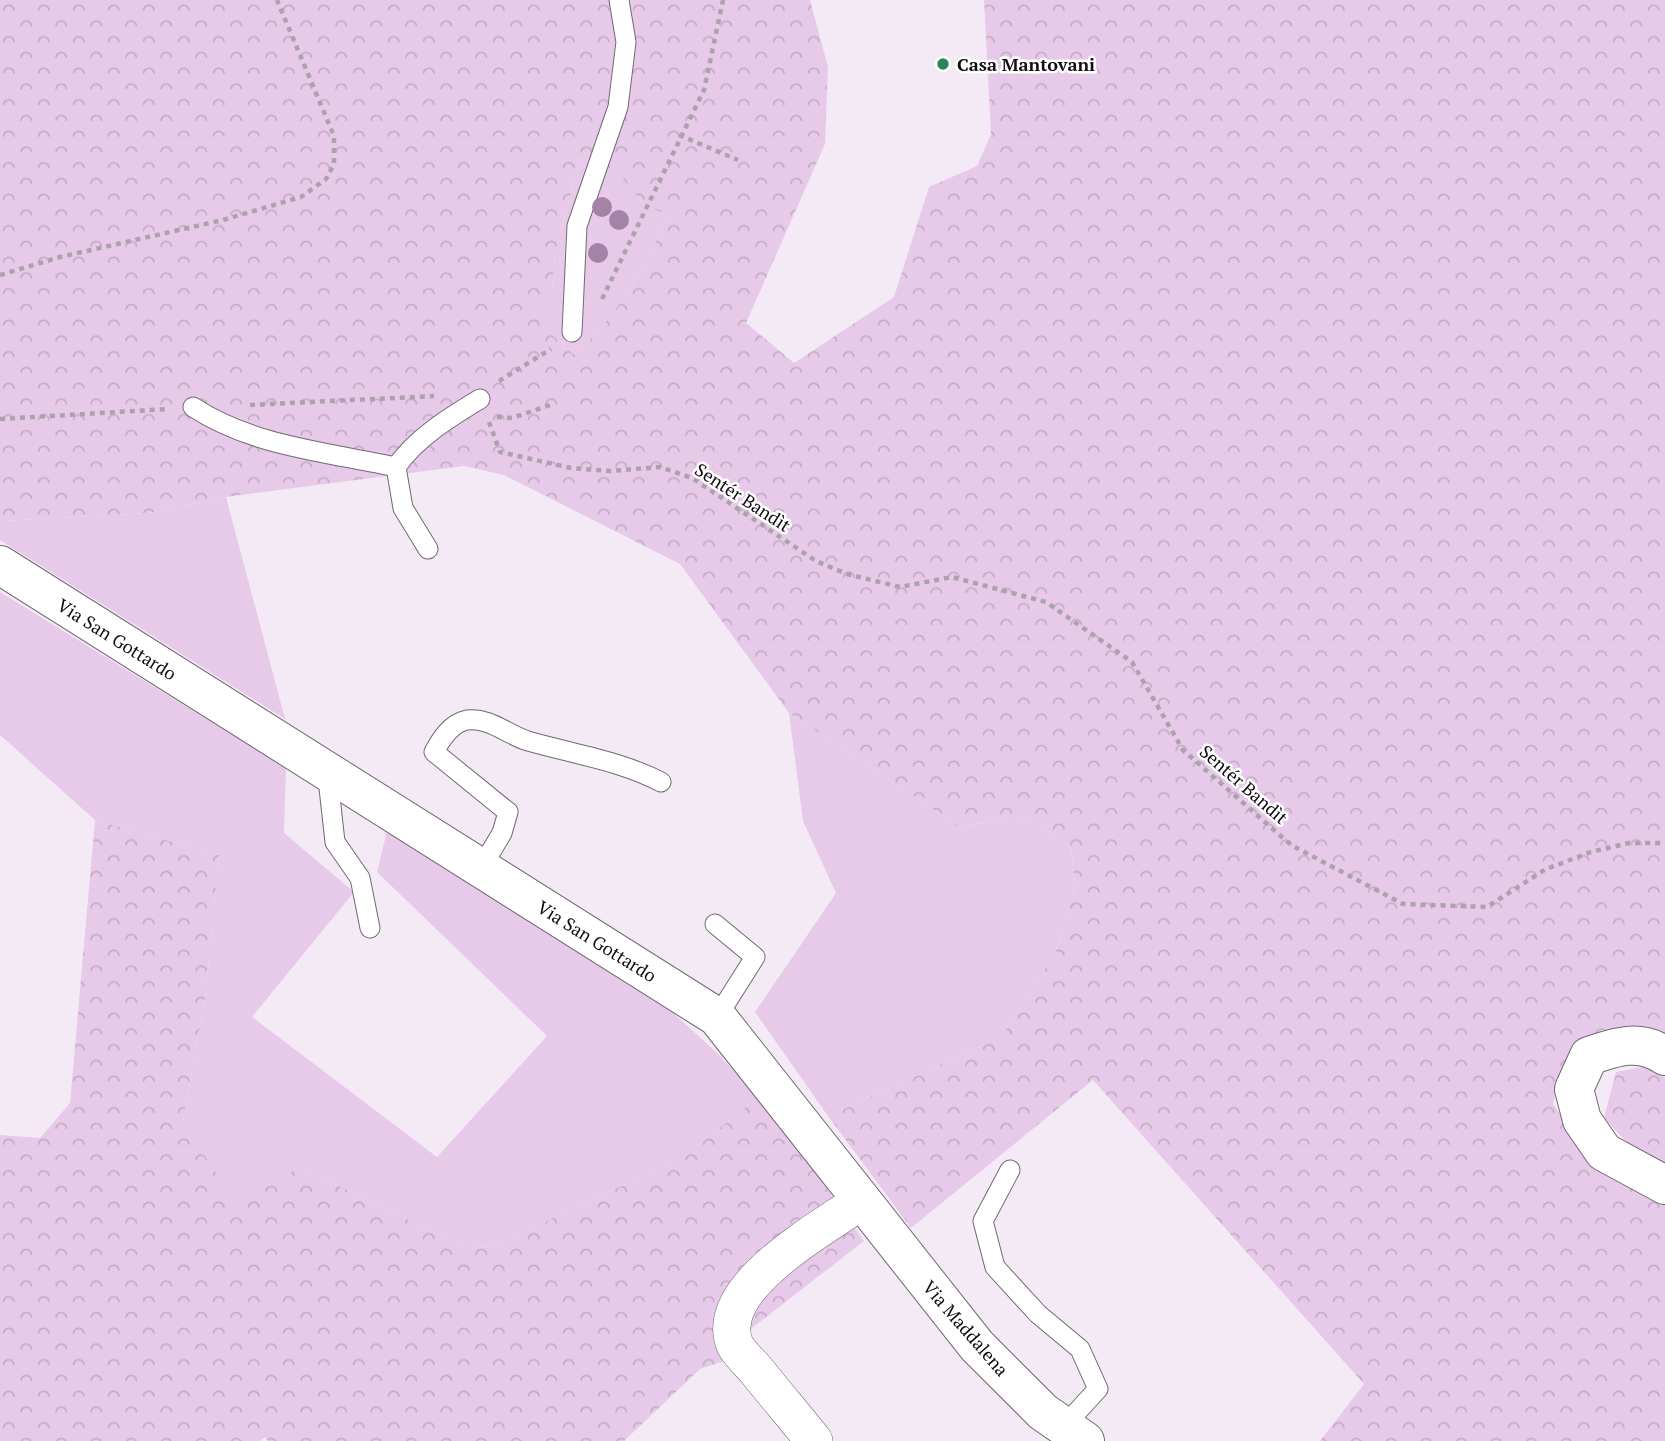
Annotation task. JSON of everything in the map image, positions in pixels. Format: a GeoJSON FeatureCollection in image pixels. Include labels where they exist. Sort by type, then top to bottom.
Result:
{"type":"FeatureCollection","features":[{"type":"Feature","properties":{"kind":"street","name":"Via San Gottardo"},"geometry":{"type":"LineString","coordinates":[[0,565],[717,1017],[862,1200]]}},
{"type":"Feature","properties":{"kind":"street"},"geometry":{"type":"LineString","coordinates":[[1665,1056],[1657,1051],[1623,1044],[1589,1056],[1574,1089],[1582,1120],[1604,1152],[1665,1185]]}},
{"type":"Feature","properties":{"kind":"street","name":"Via Maddalena"},"geometry":{"type":"LineString","coordinates":[[862,1200],[976,1346],[1043,1412],[1074,1434]]}},
{"type":"Feature","properties":{"kind":"street"},"geometry":{"type":"LineString","coordinates":[[814,1441],[735,1345],[733,1321],[742,1297],[778,1257],[862,1200]]}},
{"type":"Feature","properties":{"kind":"lane"},"geometry":{"type":"LineString","coordinates":[[572,332],[577,226],[618,107],[626,42],[619,0]]}},
{"type":"Feature","properties":{"kind":"lane"},"geometry":{"type":"LineString","coordinates":[[428,549],[403,508],[396,467],[405,453],[486,392]]}},
{"type":"Feature","properties":{"kind":"lane"},"geometry":{"type":"LineString","coordinates":[[193,407],[220,425],[246,435],[396,467]]}},
{"type":"Feature","properties":{"kind":"lane"},"geometry":{"type":"LineString","coordinates":[[481,868],[502,833],[508,812],[434,752],[441,738],[457,723],[470,720],[489,723],[524,740],[629,765],[661,782]]}},
{"type":"Feature","properties":{"kind":"lane"},"geometry":{"type":"LineString","coordinates":[[327,770],[335,842],[360,878],[370,928]]}},
{"type":"Feature","properties":{"kind":"lane"},"geometry":{"type":"LineString","coordinates":[[715,924],[755,957],[717,1017]]}},
{"type":"Feature","properties":{"kind":"lane"},"geometry":{"type":"LineString","coordinates":[[1010,1170],[983,1221],[995,1267],[1038,1314],[1080,1349],[1098,1389],[1074,1434]]}},
{"type":"Feature","properties":{"kind":"path"},"geometry":{"type":"LineString","coordinates":[[0,275],[60,257],[236,217],[301,197],[326,179],[334,164],[334,136],[277,0]]}},
{"type":"Feature","properties":{"kind":"path"},"geometry":{"type":"LineString","coordinates":[[486,392],[542,356],[589,318],[600,302],[704,90],[723,0]]}},
{"type":"Feature","properties":{"kind":"path"},"geometry":{"type":"LineString","coordinates":[[680,135],[738,160]]}},
{"type":"Feature","properties":{"kind":"path"},"geometry":{"type":"LineString","coordinates":[[246,405],[447,396]]}},
{"type":"Feature","properties":{"kind":"path"},"geometry":{"type":"LineString","coordinates":[[512,418],[553,404]]}},
{"type":"Feature","properties":{"kind":"path"},"geometry":{"type":"LineString","coordinates":[[0,419],[193,407]]}},
{"type":"Feature","properties":{"kind":"path","name":"Sentér Bandìt"},"geometry":{"type":"LineString","coordinates":[[500,452],[571,468],[611,471],[660,467],[692,478],[816,561],[847,574],[900,587],[952,577],[1046,602],[1132,662],[1183,750],[1291,845],[1403,904],[1487,907],[1546,869],[1591,852],[1629,843],[1665,843]]}},
{"type":"Feature","properties":{"kind":"green space"},"geometry":{"type":"Polygon","coordinates":[[[0,0],[810,0],[828,67],[825,144],[746,323],[794,363],[894,297],[929,187],[977,166],[991,134],[984,0],[1665,0],[1665,1044],[1602,1030],[1566,1058],[1553,1104],[1585,1150],[1665,1205],[1665,1441],[1320,1441],[1364,1384],[1093,1080],[911,1228],[828,1116],[1001,1037],[1056,952],[1075,887],[1071,847],[1029,818],[958,826],[789,713],[680,564],[504,475],[464,466],[226,497],[149,513],[0,521],[0,0]],[[580,159],[555,252],[552,294],[539,323],[574,355],[603,325],[628,291],[650,254],[668,215],[643,205],[619,173],[580,159]]]}},
{"type":"Feature","properties":{"kind":"green space"},"geometry":{"type":"Polygon","coordinates":[[[580,159],[620,173],[643,205],[668,215],[650,254],[628,291],[603,325],[574,355],[538,323],[552,294],[555,252],[580,159]]]}},
{"type":"Feature","properties":{"kind":"green space"},"geometry":{"type":"Polygon","coordinates":[[[226,497],[285,719],[0,540],[0,521],[149,513],[226,497]]]}},
{"type":"Feature","properties":{"kind":"green space"},"geometry":{"type":"Polygon","coordinates":[[[0,592],[286,768],[284,833],[354,892],[252,1017],[437,1157],[547,1036],[377,872],[387,831],[659,1000],[717,1053],[758,1097],[684,1157],[488,1248],[454,1242],[300,1167],[234,1202],[183,1122],[205,998],[219,855],[95,820],[0,735],[0,592]]]}},
{"type":"Feature","properties":{"kind":"green space"},"geometry":{"type":"Polygon","coordinates":[[[789,713],[958,826],[1029,818],[1071,847],[1075,887],[1056,952],[1001,1037],[828,1116],[755,1012],[836,893],[803,821],[789,713]]]}},
{"type":"Feature","properties":{"kind":"green space"},"geometry":{"type":"Polygon","coordinates":[[[95,820],[219,855],[205,998],[183,1122],[234,1201],[300,1167],[454,1242],[488,1248],[684,1157],[758,1097],[786,1131],[864,1241],[752,1328],[736,1357],[700,1369],[624,1441],[268,1441],[265,1437],[260,1441],[0,1441],[0,1135],[40,1138],[70,1103],[95,820]]]}},
{"type":"Feature","properties":{"kind":"green space"},"geometry":{"type":"Polygon","coordinates":[[[1648,1066],[1665,1078],[1665,1169],[1637,1153],[1604,1118],[1616,1072],[1648,1066]]]}},
{"type":"Feature","properties":{"kind":"place","name":"Casa Mantovani"},"geometry":{"type":"Point","coordinates":[943,64]}}]}
